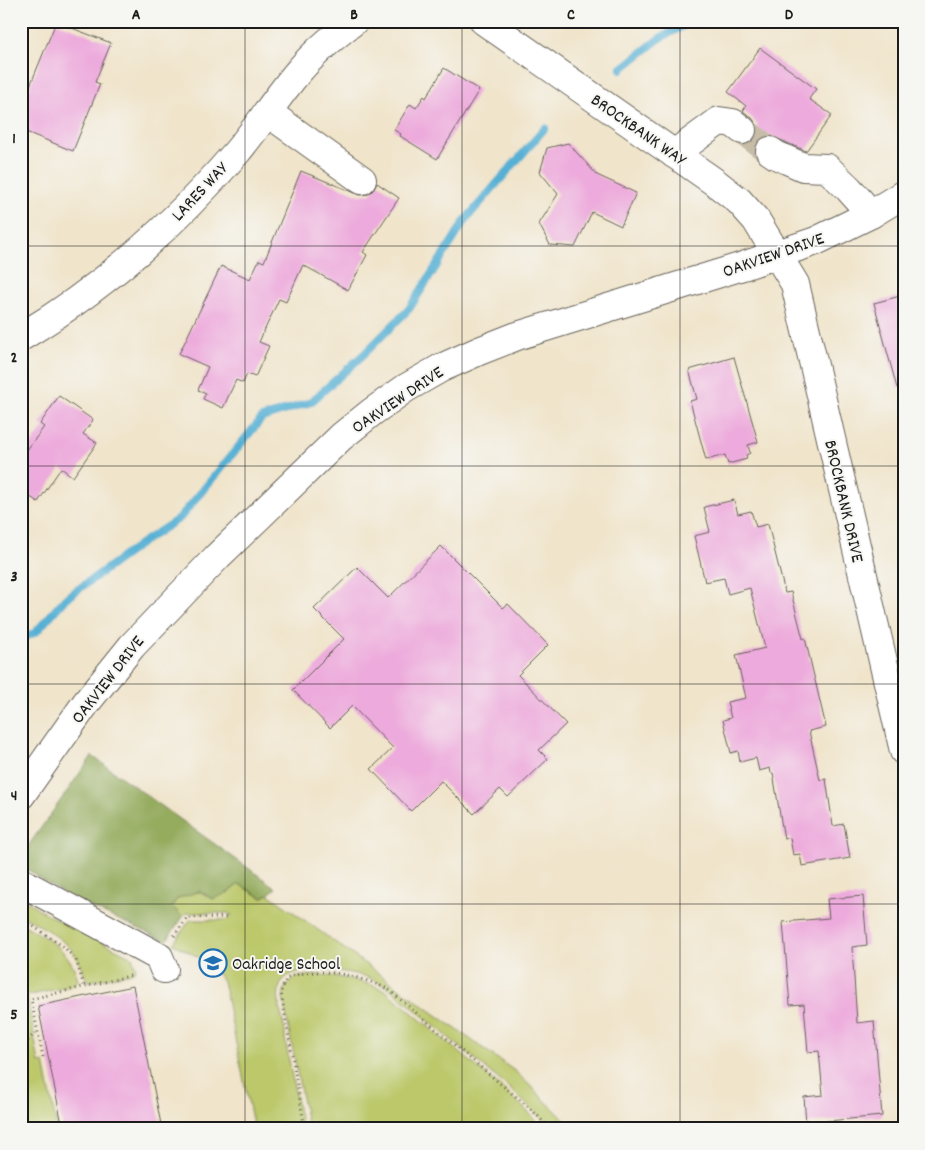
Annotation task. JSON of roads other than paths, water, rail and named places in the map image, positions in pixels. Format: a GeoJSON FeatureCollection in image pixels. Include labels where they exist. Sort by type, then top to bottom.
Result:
{"type":"FeatureCollection","features":[{"type":"Feature","properties":{"kind":"street","name":"LARES WAY"},"geometry":{"type":"LineString","coordinates":[[21,336],[49,320],[92,290],[138,252],[204,189],[237,151],[300,70],[338,33],[354,21]]}},
{"type":"Feature","properties":{"kind":"street","name":"BROCKBANK WAY"},"geometry":{"type":"LineString","coordinates":[[484,21],[738,201],[756,220],[777,255]]}},
{"type":"Feature","properties":{"kind":"street"},"geometry":{"type":"LineString","coordinates":[[267,112],[362,180]]}},
{"type":"Feature","properties":{"kind":"street"},"geometry":{"type":"LineString","coordinates":[[674,154],[719,121],[733,123],[742,130]]}},
{"type":"Feature","properties":{"kind":"street"},"geometry":{"type":"LineString","coordinates":[[770,151],[803,167],[826,168],[849,189],[871,214]]}},
{"type":"Feature","properties":{"kind":"street","name":"OAKVIEW DRIVE"},"geometry":{"type":"LineString","coordinates":[[21,795],[108,675],[157,618],[341,437],[406,388],[479,350],[517,336],[777,255],[816,241],[871,214],[904,194]]}},
{"type":"Feature","properties":{"kind":"street","name":"BROCKBANK DRIVE"},"geometry":{"type":"LineString","coordinates":[[777,255],[795,284],[904,751]]}},
{"type":"Feature","properties":{"kind":"street"},"geometry":{"type":"LineString","coordinates":[[21,882],[159,957],[164,969]]}},
{"type":"Feature","properties":{"kind":"waterway"},"geometry":{"type":"LineString","coordinates":[[621,69],[660,38],[693,21]]}},
{"type":"Feature","properties":{"kind":"waterway"},"geometry":{"type":"LineString","coordinates":[[21,639],[36,632],[65,599],[143,542],[180,518],[262,418],[311,402],[362,356],[409,309],[467,218],[545,128]]}},
{"type":"Feature","properties":{"kind":"tunnel"},"geometry":{"type":"LineString","coordinates":[[742,130],[770,151]]}},
{"type":"Feature","properties":{"kind":"place","name":"Oakridge School"},"geometry":{"type":"Point","coordinates":[213,963]}}]}
